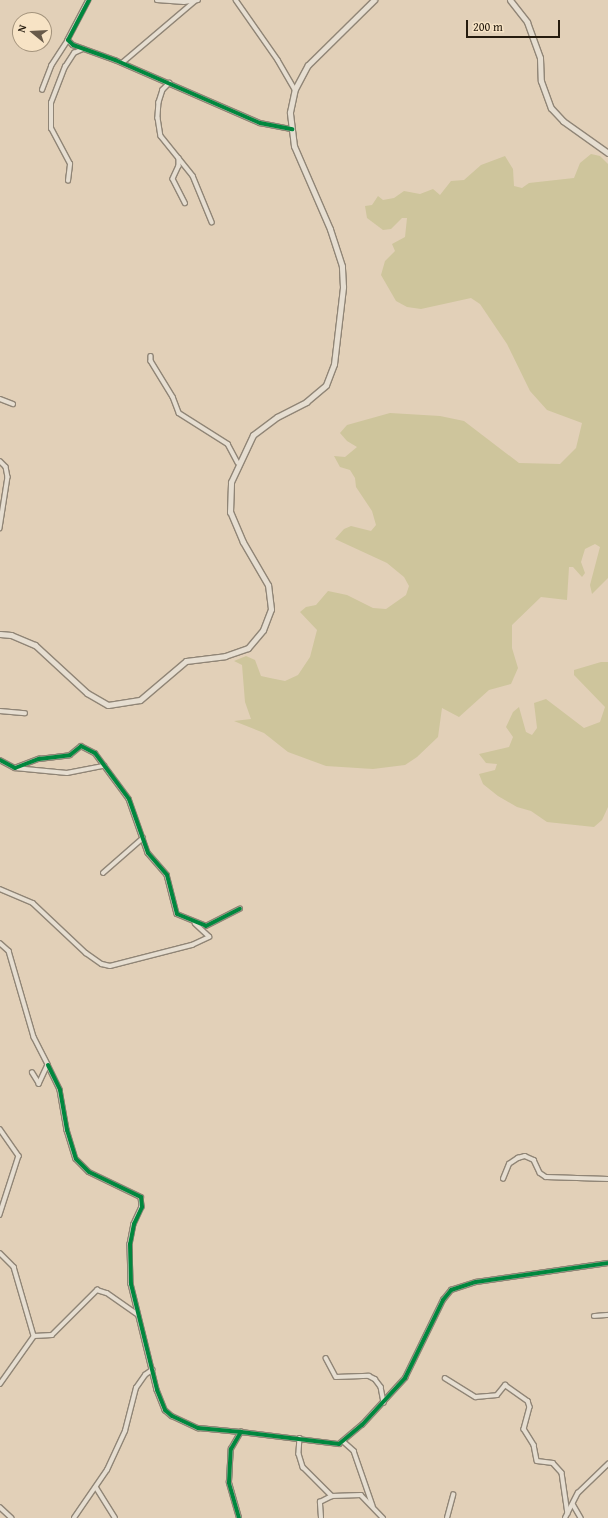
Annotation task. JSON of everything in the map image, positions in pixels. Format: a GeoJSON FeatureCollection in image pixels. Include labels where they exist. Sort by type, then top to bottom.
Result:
{"type":"FeatureCollection","features":[{"type":"Feature","properties":{"kind":"main road"},"geometry":{"type":"LineString","coordinates":[[0,634],[11,635],[35,645],[66,671],[87,693],[108,705],[140,700],[186,661],[225,656],[248,648],[263,630],[271,609],[268,585],[242,542],[230,512],[231,482],[238,463],[253,435],[277,418],[306,402],[326,385],[334,364],[343,287],[342,266],[330,229],[294,146],[290,112],[295,89],[308,66],[374,0]]}},
{"type":"Feature","properties":{"kind":"main road"},"geometry":{"type":"LineString","coordinates":[[510,0],[527,22],[540,58],[541,81],[551,108],[563,121],[608,153]]}},
{"type":"Feature","properties":{"kind":"street"},"geometry":{"type":"LineString","coordinates":[[42,90],[51,66],[68,40],[89,0]]}},
{"type":"Feature","properties":{"kind":"street"},"geometry":{"type":"LineString","coordinates":[[157,0],[197,0]]}},
{"type":"Feature","properties":{"kind":"street"},"geometry":{"type":"LineString","coordinates":[[122,63],[197,0]]}},
{"type":"Feature","properties":{"kind":"street"},"geometry":{"type":"LineString","coordinates":[[236,0],[274,54],[295,89]]}},
{"type":"Feature","properties":{"kind":"street"},"geometry":{"type":"LineString","coordinates":[[68,40],[83,49],[170,83],[260,123],[292,129]]}},
{"type":"Feature","properties":{"kind":"street"},"geometry":{"type":"LineString","coordinates":[[68,181],[70,164],[51,129],[51,103],[65,67],[74,53],[83,49]]}},
{"type":"Feature","properties":{"kind":"street"},"geometry":{"type":"LineString","coordinates":[[170,83],[161,95],[158,127],[164,141],[193,176],[212,222]]}},
{"type":"Feature","properties":{"kind":"street"},"geometry":{"type":"LineString","coordinates":[[178,158],[179,166],[173,179],[185,203]]}},
{"type":"Feature","properties":{"kind":"street"},"geometry":{"type":"LineString","coordinates":[[151,356],[150,361],[173,396],[179,412],[228,444],[238,463]]}},
{"type":"Feature","properties":{"kind":"street"},"geometry":{"type":"LineString","coordinates":[[0,399],[12,404]]}},
{"type":"Feature","properties":{"kind":"street"},"geometry":{"type":"LineString","coordinates":[[0,461],[6,468],[8,477],[0,528]]}},
{"type":"Feature","properties":{"kind":"street"},"geometry":{"type":"LineString","coordinates":[[0,712],[25,713]]}},
{"type":"Feature","properties":{"kind":"street"},"geometry":{"type":"LineString","coordinates":[[15,768],[39,759],[70,755],[81,746],[95,753],[107,772],[129,799],[148,853],[167,875],[174,909],[180,916],[202,926],[211,925],[240,909]]}},
{"type":"Feature","properties":{"kind":"street"},"geometry":{"type":"LineString","coordinates":[[0,760],[15,768],[67,774],[97,769],[104,766]]}},
{"type":"Feature","properties":{"kind":"street"},"geometry":{"type":"LineString","coordinates":[[97,769],[107,772]]}},
{"type":"Feature","properties":{"kind":"street"},"geometry":{"type":"LineString","coordinates":[[103,874],[143,838]]}},
{"type":"Feature","properties":{"kind":"street"},"geometry":{"type":"LineString","coordinates":[[0,889],[33,903],[86,953],[102,964],[110,966],[192,945],[209,937],[194,923]]}},
{"type":"Feature","properties":{"kind":"street"},"geometry":{"type":"LineString","coordinates":[[0,943],[9,952],[34,1037],[60,1090],[67,1130],[76,1159],[89,1172],[141,1196],[142,1207],[134,1224],[130,1244],[131,1284],[158,1396],[166,1410],[172,1416],[207,1430],[300,1438],[334,1445],[344,1441],[384,1403],[405,1378],[443,1300],[451,1290],[476,1282],[608,1264]]}},
{"type":"Feature","properties":{"kind":"street"},"geometry":{"type":"LineString","coordinates":[[32,1073],[39,1084],[48,1065]]}},
{"type":"Feature","properties":{"kind":"street"},"geometry":{"type":"LineString","coordinates":[[0,1129],[19,1156],[0,1215]]}},
{"type":"Feature","properties":{"kind":"street"},"geometry":{"type":"LineString","coordinates":[[503,1179],[509,1164],[518,1158],[525,1156],[534,1160],[540,1173],[546,1178],[608,1179]]}},
{"type":"Feature","properties":{"kind":"street"},"geometry":{"type":"LineString","coordinates":[[0,1253],[14,1267],[34,1336]]}},
{"type":"Feature","properties":{"kind":"street"},"geometry":{"type":"LineString","coordinates":[[34,1336],[52,1335],[98,1290],[107,1293],[138,1314]]}},
{"type":"Feature","properties":{"kind":"street"},"geometry":{"type":"LineString","coordinates":[[594,1316],[608,1315]]}},
{"type":"Feature","properties":{"kind":"street"},"geometry":{"type":"LineString","coordinates":[[0,1384],[34,1336]]}},
{"type":"Feature","properties":{"kind":"street"},"geometry":{"type":"LineString","coordinates":[[326,1358],[336,1377],[369,1376],[376,1379],[381,1387],[384,1403]]}},
{"type":"Feature","properties":{"kind":"street"},"geometry":{"type":"LineString","coordinates":[[74,1518],[107,1470],[125,1430],[136,1388],[145,1375],[152,1370]]}},
{"type":"Feature","properties":{"kind":"street"},"geometry":{"type":"LineString","coordinates":[[445,1378],[476,1397],[497,1395],[505,1385],[528,1401],[530,1408],[524,1429],[534,1445],[537,1461],[553,1463],[562,1473],[568,1514]]}},
{"type":"Feature","properties":{"kind":"street"},"geometry":{"type":"LineString","coordinates":[[239,1518],[229,1482],[231,1449],[240,1432]]}},
{"type":"Feature","properties":{"kind":"street"},"geometry":{"type":"LineString","coordinates":[[300,1438],[299,1454],[303,1467],[332,1496]]}},
{"type":"Feature","properties":{"kind":"street"},"geometry":{"type":"LineString","coordinates":[[344,1441],[354,1451],[374,1507]]}},
{"type":"Feature","properties":{"kind":"street"},"geometry":{"type":"LineString","coordinates":[[565,1518],[578,1492],[608,1464]]}},
{"type":"Feature","properties":{"kind":"street"},"geometry":{"type":"LineString","coordinates":[[96,1487],[115,1518]]}},
{"type":"Feature","properties":{"kind":"street"},"geometry":{"type":"LineString","coordinates":[[321,1518],[320,1502],[332,1496],[361,1495],[383,1518]]}},
{"type":"Feature","properties":{"kind":"street"},"geometry":{"type":"LineString","coordinates":[[447,1518],[453,1495]]}},
{"type":"Feature","properties":{"kind":"street"},"geometry":{"type":"LineString","coordinates":[[573,1504],[581,1518]]}},
{"type":"Feature","properties":{"kind":"street"},"geometry":{"type":"LineString","coordinates":[[0,1507],[12,1518]]}},
{"type":"Feature","properties":{"kind":"shaded area"},"geometry":{"type":"Polygon","coordinates":[[[591,154],[600,156],[608,164],[608,578],[592,594],[590,585],[600,547],[595,544],[585,549],[581,562],[585,573],[582,577],[573,567],[569,567],[567,600],[541,597],[512,625],[512,648],[518,668],[511,684],[489,690],[459,717],[442,708],[438,737],[417,757],[405,765],[373,769],[326,766],[288,752],[264,733],[234,721],[251,719],[245,702],[242,665],[234,661],[246,656],[255,660],[261,676],[285,681],[298,675],[310,657],[317,630],[300,612],[306,607],[316,605],[328,591],[347,595],[373,608],[386,609],[406,595],[409,586],[404,577],[387,563],[335,539],[344,529],[351,526],[371,531],[376,525],[372,511],[356,487],[355,478],[350,470],[340,467],[334,456],[345,457],[357,447],[347,441],[340,433],[347,425],[390,413],[440,416],[464,421],[519,463],[560,464],[576,448],[582,423],[547,410],[530,391],[507,344],[480,304],[471,298],[421,309],[407,307],[396,301],[381,275],[385,261],[395,251],[392,244],[405,237],[407,218],[402,218],[391,229],[383,230],[367,218],[365,206],[372,205],[378,196],[383,200],[394,198],[404,191],[420,194],[433,189],[440,195],[451,181],[464,180],[481,165],[505,156],[513,169],[514,186],[522,188],[529,183],[574,178],[580,163],[591,154]]]}},
{"type":"Feature","properties":{"kind":"shaded area"},"geometry":{"type":"Polygon","coordinates":[[[601,662],[608,662],[608,807],[602,820],[594,827],[547,822],[531,811],[517,807],[498,796],[483,784],[479,774],[495,770],[497,764],[486,763],[479,754],[509,747],[513,737],[506,727],[513,712],[519,707],[526,732],[532,735],[537,728],[534,703],[546,699],[584,728],[600,722],[605,707],[574,675],[574,670],[601,662]]]}},
{"type":"Feature","properties":{"kind":"cycle path"},"geometry":{"type":"LineString","coordinates":[[89,0],[68,40],[73,45],[115,60],[260,123],[292,129]]}},
{"type":"Feature","properties":{"kind":"cycle path"},"geometry":{"type":"LineString","coordinates":[[0,760],[15,768],[39,759],[70,755],[81,746],[95,753],[129,799],[148,853],[167,875],[177,914],[206,926],[240,909]]}},
{"type":"Feature","properties":{"kind":"cycle path"},"geometry":{"type":"LineString","coordinates":[[48,1065],[60,1090],[67,1130],[76,1159],[89,1172],[141,1197],[142,1207],[134,1224],[130,1244],[131,1284],[157,1390],[165,1410],[172,1416],[198,1428],[241,1432]]}},
{"type":"Feature","properties":{"kind":"cycle path"},"geometry":{"type":"LineString","coordinates":[[239,1518],[229,1482],[231,1449],[241,1432],[339,1444],[362,1425],[405,1378],[443,1300],[451,1290],[476,1282],[608,1263]]}}]}
